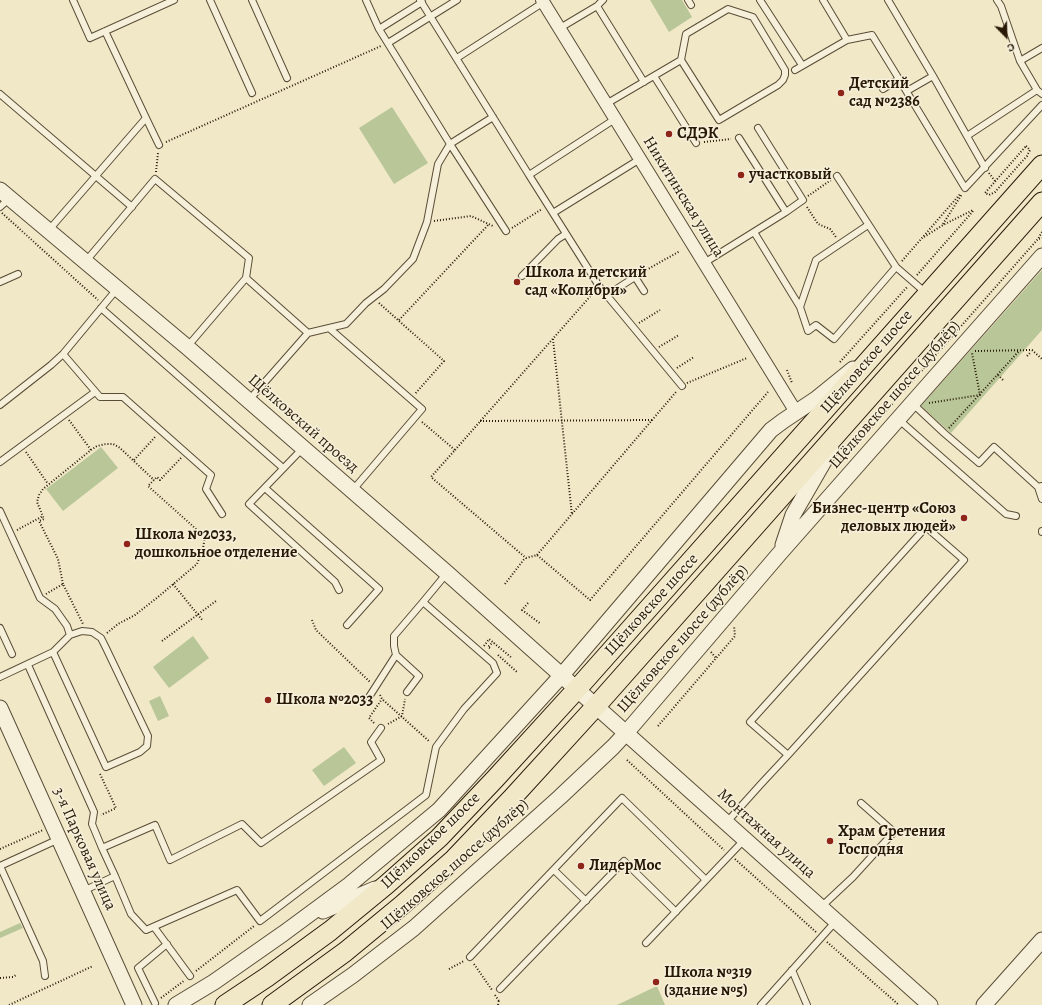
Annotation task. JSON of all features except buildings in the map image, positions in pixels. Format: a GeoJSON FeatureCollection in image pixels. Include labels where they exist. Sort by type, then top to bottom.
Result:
{"type":"FeatureCollection","features":[{"type":"Feature","properties":{"kind":"main road","name":"Щёлковское шоссе"},"geometry":{"type":"LineString","coordinates":[[225,1005],[267,977],[330,931],[386,885],[444,832],[495,780],[578,689],[1042,165]]}},
{"type":"Feature","properties":{"kind":"main road","name":"Щёлковское шоссе"},"geometry":{"type":"LineString","coordinates":[[272,1005],[345,952],[402,905],[454,859],[596,706],[1042,202]]}},
{"type":"Feature","properties":{"kind":"street","name":"Никитинская улица"},"geometry":{"type":"LineString","coordinates":[[543,1],[796,412]]}},
{"type":"Feature","properties":{"kind":"street","name":"Щёлковский проезд"},"geometry":{"type":"LineString","coordinates":[[3,199],[48,231],[187,347],[578,689]]}},
{"type":"Feature","properties":{"kind":"street","name":"Щёлковское шоссе (дублёр)"},"geometry":{"type":"LineString","coordinates":[[310,1005],[414,928],[554,802],[626,733],[898,418],[919,403],[1042,256]]}},
{"type":"Feature","properties":{"kind":"street"},"geometry":{"type":"LineString","coordinates":[[176,1005],[214,982],[304,919],[349,885],[439,810],[562,675],[771,430],[816,399],[888,338]]}},
{"type":"Feature","properties":{"kind":"street"},"geometry":{"type":"LineString","coordinates":[[780,553],[793,515],[842,428]]}},
{"type":"Feature","properties":{"kind":"street","name":"Монтажная улица"},"geometry":{"type":"LineString","coordinates":[[578,689],[930,1005]]}},
{"type":"Feature","properties":{"kind":"street","name":"3-я Парковая улица"},"geometry":{"type":"LineString","coordinates":[[0,708],[134,1005]]}},
{"type":"Feature","properties":{"kind":"street"},"geometry":{"type":"LineString","coordinates":[[304,919],[386,885]]}},
{"type":"Feature","properties":{"kind":"street"},"geometry":{"type":"LineString","coordinates":[[984,1005],[1042,940]]}},
{"type":"Feature","properties":{"kind":"lane"},"geometry":{"type":"LineString","coordinates":[[73,0],[90,38],[174,0]]}},
{"type":"Feature","properties":{"kind":"lane"},"geometry":{"type":"LineString","coordinates":[[210,0],[252,93]]}},
{"type":"Feature","properties":{"kind":"lane"},"geometry":{"type":"LineString","coordinates":[[252,0],[287,78]]}},
{"type":"Feature","properties":{"kind":"lane"},"geometry":{"type":"LineString","coordinates":[[366,0],[379,29],[506,231]]}},
{"type":"Feature","properties":{"kind":"lane"},"geometry":{"type":"LineString","coordinates":[[388,43],[457,0]]}},
{"type":"Feature","properties":{"kind":"lane"},"geometry":{"type":"LineString","coordinates":[[560,28],[597,6],[603,0]]}},
{"type":"Feature","properties":{"kind":"lane"},"geometry":{"type":"LineString","coordinates":[[760,0],[802,65]]}},
{"type":"Feature","properties":{"kind":"lane"},"geometry":{"type":"LineString","coordinates":[[823,0],[847,40]]}},
{"type":"Feature","properties":{"kind":"lane"},"geometry":{"type":"LineString","coordinates":[[888,0],[985,168]]}},
{"type":"Feature","properties":{"kind":"lane"},"geometry":{"type":"LineString","coordinates":[[967,136],[1039,92],[1020,61],[1001,6],[997,0]]}},
{"type":"Feature","properties":{"kind":"lane"},"geometry":{"type":"LineString","coordinates":[[379,29],[421,1],[599,286],[682,386]]}},
{"type":"Feature","properties":{"kind":"lane"},"geometry":{"type":"LineString","coordinates":[[457,58],[543,1]]}},
{"type":"Feature","properties":{"kind":"lane"},"geometry":{"type":"LineString","coordinates":[[597,6],[644,82]]}},
{"type":"Feature","properties":{"kind":"lane"},"geometry":{"type":"LineString","coordinates":[[728,9],[753,18],[785,70],[785,75],[783,80],[778,85],[719,120],[682,60],[686,34],[728,9]]}},
{"type":"Feature","properties":{"kind":"lane"},"geometry":{"type":"LineString","coordinates":[[105,31],[159,146]]}},
{"type":"Feature","properties":{"kind":"lane"},"geometry":{"type":"LineString","coordinates":[[795,70],[847,40],[872,35],[965,188],[1042,105]]}},
{"type":"Feature","properties":{"kind":"lane"},"geometry":{"type":"LineString","coordinates":[[1020,61],[1042,48]]}},
{"type":"Feature","properties":{"kind":"lane"},"geometry":{"type":"LineString","coordinates":[[606,104],[682,60]]}},
{"type":"Feature","properties":{"kind":"lane"},"geometry":{"type":"LineString","coordinates":[[654,76],[696,143]]}},
{"type":"Feature","properties":{"kind":"lane"},"geometry":{"type":"LineString","coordinates":[[907,91],[933,76]]}},
{"type":"Feature","properties":{"kind":"lane"},"geometry":{"type":"LineString","coordinates":[[883,89],[900,79]]}},
{"type":"Feature","properties":{"kind":"lane"},"geometry":{"type":"LineString","coordinates":[[0,94],[132,207]]}},
{"type":"Feature","properties":{"kind":"lane"},"geometry":{"type":"LineString","coordinates":[[249,400],[308,333],[346,324],[366,302],[384,289],[413,259],[427,222],[438,164],[450,144],[493,117]]}},
{"type":"Feature","properties":{"kind":"lane"},"geometry":{"type":"LineString","coordinates":[[48,231],[146,118]]}},
{"type":"Feature","properties":{"kind":"lane"},"geometry":{"type":"LineString","coordinates":[[529,175],[615,119]]}},
{"type":"Feature","properties":{"kind":"lane"},"geometry":{"type":"LineString","coordinates":[[704,263],[803,200],[758,128]]}},
{"type":"Feature","properties":{"kind":"lane"},"geometry":{"type":"LineString","coordinates":[[739,138],[786,212]]}},
{"type":"Feature","properties":{"kind":"lane"},"geometry":{"type":"LineString","coordinates":[[553,213],[640,159]]}},
{"type":"Feature","properties":{"kind":"lane"},"geometry":{"type":"LineString","coordinates":[[837,176],[896,267],[927,294]]}},
{"type":"Feature","properties":{"kind":"lane"},"geometry":{"type":"LineString","coordinates":[[85,262],[155,179],[248,258],[246,278],[187,347]]}},
{"type":"Feature","properties":{"kind":"lane"},"geometry":{"type":"LineString","coordinates":[[800,307],[816,260],[868,225]]}},
{"type":"Feature","properties":{"kind":"lane"},"geometry":{"type":"LineString","coordinates":[[754,232],[800,307],[808,331],[816,325],[834,339],[896,267]]}},
{"type":"Feature","properties":{"kind":"lane"},"geometry":{"type":"LineString","coordinates":[[522,276],[558,239],[566,234]]}},
{"type":"Feature","properties":{"kind":"lane"},"geometry":{"type":"LineString","coordinates":[[0,282],[18,274]]}},
{"type":"Feature","properties":{"kind":"lane"},"geometry":{"type":"LineString","coordinates":[[607,295],[635,277],[644,291]]}},
{"type":"Feature","properties":{"kind":"lane"},"geometry":{"type":"LineString","coordinates":[[246,278],[308,333]]}},
{"type":"Feature","properties":{"kind":"lane"},"geometry":{"type":"LineString","coordinates":[[0,405],[63,354],[117,289]]}},
{"type":"Feature","properties":{"kind":"lane"},"geometry":{"type":"LineString","coordinates":[[103,306],[283,468]]}},
{"type":"Feature","properties":{"kind":"lane"},"geometry":{"type":"LineString","coordinates":[[329,328],[422,409],[352,491]]}},
{"type":"Feature","properties":{"kind":"lane"},"geometry":{"type":"LineString","coordinates":[[63,354],[100,398],[123,397],[211,475],[206,489],[222,514]]}},
{"type":"Feature","properties":{"kind":"lane"},"geometry":{"type":"LineString","coordinates":[[0,462],[95,392]]}},
{"type":"Feature","properties":{"kind":"lane"},"geometry":{"type":"LineString","coordinates":[[919,403],[944,433],[979,463],[994,447],[1040,486],[1042,499]]}},
{"type":"Feature","properties":{"kind":"lane"},"geometry":{"type":"LineString","coordinates":[[898,418],[1006,514],[1016,516]]}},
{"type":"Feature","properties":{"kind":"lane"},"geometry":{"type":"LineString","coordinates":[[303,448],[249,504],[335,582],[339,590]]}},
{"type":"Feature","properties":{"kind":"lane"},"geometry":{"type":"LineString","coordinates":[[265,488],[380,589],[348,625]]}},
{"type":"Feature","properties":{"kind":"lane"},"geometry":{"type":"LineString","coordinates":[[0,511],[40,598],[55,609],[67,626],[70,635]]}},
{"type":"Feature","properties":{"kind":"lane"},"geometry":{"type":"LineString","coordinates":[[726,823],[788,755],[964,560],[926,527],[750,722],[788,755]]}},
{"type":"Feature","properties":{"kind":"lane"},"geometry":{"type":"LineString","coordinates":[[407,692],[419,676],[396,655],[394,636],[447,573]]}},
{"type":"Feature","properties":{"kind":"lane"},"geometry":{"type":"LineString","coordinates":[[28,665],[94,812],[92,824],[131,914],[146,930],[237,890],[260,921],[426,795],[436,747],[464,709],[497,673],[493,663],[423,602]]}},
{"type":"Feature","properties":{"kind":"lane"},"geometry":{"type":"LineString","coordinates":[[0,628],[12,654]]}},
{"type":"Feature","properties":{"kind":"lane"},"geometry":{"type":"LineString","coordinates":[[0,677],[53,652],[70,635],[82,631],[92,632],[101,638],[148,736],[147,746],[140,752],[106,767],[53,652]]}},
{"type":"Feature","properties":{"kind":"lane"},"geometry":{"type":"LineString","coordinates":[[368,697],[376,688],[396,655]]}},
{"type":"Feature","properties":{"kind":"lane"},"geometry":{"type":"LineString","coordinates":[[102,848],[154,825],[170,860],[242,824],[261,843],[381,760],[371,742],[381,728]]}},
{"type":"Feature","properties":{"kind":"lane"},"geometry":{"type":"LineString","coordinates":[[470,957],[622,798],[706,880]]}},
{"type":"Feature","properties":{"kind":"lane"},"geometry":{"type":"LineString","coordinates":[[821,908],[853,877],[894,832],[861,803]]}},
{"type":"Feature","properties":{"kind":"lane"},"geometry":{"type":"LineString","coordinates":[[45,976],[43,961],[0,866],[59,839]]}},
{"type":"Feature","properties":{"kind":"lane"},"geometry":{"type":"LineString","coordinates":[[646,943],[745,839]]}},
{"type":"Feature","properties":{"kind":"lane"},"geometry":{"type":"LineString","coordinates":[[500,989],[624,861],[676,912]]}},
{"type":"Feature","properties":{"kind":"lane"},"geometry":{"type":"LineString","coordinates":[[554,870],[586,901]]}},
{"type":"Feature","properties":{"kind":"lane"},"geometry":{"type":"LineString","coordinates":[[83,891],[115,876]]}},
{"type":"Feature","properties":{"kind":"lane"},"geometry":{"type":"LineString","coordinates":[[761,1005],[836,921]]}},
{"type":"Feature","properties":{"kind":"lane"},"geometry":{"type":"LineString","coordinates":[[154,927],[190,976]]}},
{"type":"Feature","properties":{"kind":"lane"},"geometry":{"type":"LineString","coordinates":[[155,1003],[138,968],[166,944]]}},
{"type":"Feature","properties":{"kind":"lane"},"geometry":{"type":"LineString","coordinates":[[792,970],[807,1005]]}},
{"type":"Feature","properties":{"kind":"path"},"geometry":{"type":"LineString","coordinates":[[155,179],[159,146],[388,43]]}},
{"type":"Feature","properties":{"kind":"path"},"geometry":{"type":"LineString","coordinates":[[696,143],[739,138]]}},
{"type":"Feature","properties":{"kind":"path"},"geometry":{"type":"LineString","coordinates":[[1026,146],[1030,150],[1027,156],[1011,174],[995,192],[989,195],[985,193],[1026,146]]}},
{"type":"Feature","properties":{"kind":"path"},"geometry":{"type":"LineString","coordinates":[[837,176],[803,200],[818,224],[830,229],[840,243]]}},
{"type":"Feature","properties":{"kind":"path"},"geometry":{"type":"LineString","coordinates":[[943,225],[965,188]]}},
{"type":"Feature","properties":{"kind":"path"},"geometry":{"type":"LineString","coordinates":[[896,267],[965,188]]}},
{"type":"Feature","properties":{"kind":"path"},"geometry":{"type":"LineString","coordinates":[[836,367],[974,210],[943,225],[921,238]]}},
{"type":"Feature","properties":{"kind":"path"},"geometry":{"type":"LineString","coordinates":[[0,212],[103,306]]}},
{"type":"Feature","properties":{"kind":"path"},"geometry":{"type":"LineString","coordinates":[[399,320],[489,224]]}},
{"type":"Feature","properties":{"kind":"path"},"geometry":{"type":"LineString","coordinates":[[835,466],[885,412],[1038,239],[1042,232]]}},
{"type":"Feature","properties":{"kind":"path"},"geometry":{"type":"LineString","coordinates":[[1038,239],[1042,238]]}},
{"type":"Feature","properties":{"kind":"path"},"geometry":{"type":"LineString","coordinates":[[635,277],[680,251]]}},
{"type":"Feature","properties":{"kind":"path"},"geometry":{"type":"LineString","coordinates":[[526,558],[431,477],[599,286]]}},
{"type":"Feature","properties":{"kind":"path"},"geometry":{"type":"LineString","coordinates":[[372,298],[399,320],[444,361],[410,399]]}},
{"type":"Feature","properties":{"kind":"path"},"geometry":{"type":"LineString","coordinates":[[633,327],[660,310]]}},
{"type":"Feature","properties":{"kind":"path"},"geometry":{"type":"LineString","coordinates":[[653,351],[679,335]]}},
{"type":"Feature","properties":{"kind":"path"},"geometry":{"type":"LineString","coordinates":[[552,338],[572,515]]}},
{"type":"Feature","properties":{"kind":"path"},"geometry":{"type":"LineString","coordinates":[[980,395],[972,351],[1032,350],[1042,359]]}},
{"type":"Feature","properties":{"kind":"path"},"geometry":{"type":"LineString","coordinates":[[944,433],[1019,351]]}},
{"type":"Feature","properties":{"kind":"path"},"geometry":{"type":"LineString","coordinates":[[1027,356],[1030,353]]}},
{"type":"Feature","properties":{"kind":"path"},"geometry":{"type":"LineString","coordinates":[[671,372],[694,357]]}},
{"type":"Feature","properties":{"kind":"path"},"geometry":{"type":"LineString","coordinates":[[505,584],[526,558],[537,555],[682,386],[746,358]]}},
{"type":"Feature","properties":{"kind":"path"},"geometry":{"type":"LineString","coordinates":[[787,370],[792,384]]}},
{"type":"Feature","properties":{"kind":"path"},"geometry":{"type":"LineString","coordinates":[[998,375],[1004,381]]}},
{"type":"Feature","properties":{"kind":"path"},"geometry":{"type":"LineString","coordinates":[[537,555],[590,600],[768,392]]}},
{"type":"Feature","properties":{"kind":"path"},"geometry":{"type":"LineString","coordinates":[[919,403],[980,395]]}},
{"type":"Feature","properties":{"kind":"path"},"geometry":{"type":"LineString","coordinates":[[64,414],[91,450]]}},
{"type":"Feature","properties":{"kind":"path"},"geometry":{"type":"LineString","coordinates":[[416,417],[455,450]]}},
{"type":"Feature","properties":{"kind":"path"},"geometry":{"type":"LineString","coordinates":[[480,421],[653,420]]}},
{"type":"Feature","properties":{"kind":"path"},"geometry":{"type":"LineString","coordinates":[[134,460],[161,430]]}},
{"type":"Feature","properties":{"kind":"path"},"geometry":{"type":"LineString","coordinates":[[87,632],[63,584],[58,559],[39,521],[44,519],[37,502],[39,495],[48,484],[91,450],[97,446],[106,444],[113,444],[120,448],[154,480]]}},
{"type":"Feature","properties":{"kind":"path"},"geometry":{"type":"LineString","coordinates":[[22,446],[48,484]]}},
{"type":"Feature","properties":{"kind":"path"},"geometry":{"type":"LineString","coordinates":[[186,453],[160,480],[157,477],[148,486],[205,537]]}},
{"type":"Feature","properties":{"kind":"path"},"geometry":{"type":"LineString","coordinates":[[11,534],[43,516]]}},
{"type":"Feature","properties":{"kind":"path"},"geometry":{"type":"LineString","coordinates":[[205,537],[214,534]]}},
{"type":"Feature","properties":{"kind":"path"},"geometry":{"type":"LineString","coordinates":[[101,638],[118,624],[135,615],[197,564],[203,548],[205,537]]}},
{"type":"Feature","properties":{"kind":"path"},"geometry":{"type":"LineString","coordinates":[[40,598],[63,584]]}},
{"type":"Feature","properties":{"kind":"path"},"geometry":{"type":"LineString","coordinates":[[173,584],[202,621]]}},
{"type":"Feature","properties":{"kind":"path"},"geometry":{"type":"LineString","coordinates":[[162,641],[216,601]]}},
{"type":"Feature","properties":{"kind":"path"},"geometry":{"type":"LineString","coordinates":[[528,603],[522,610],[541,624]]}},
{"type":"Feature","properties":{"kind":"path"},"geometry":{"type":"LineString","coordinates":[[312,620],[316,630],[376,688],[382,699],[436,747]]}},
{"type":"Feature","properties":{"kind":"path"},"geometry":{"type":"LineString","coordinates":[[658,726],[735,636],[733,627],[738,621]]}},
{"type":"Feature","properties":{"kind":"path"},"geometry":{"type":"LineString","coordinates":[[479,651],[489,639],[512,658]]}},
{"type":"Feature","properties":{"kind":"path"},"geometry":{"type":"LineString","coordinates":[[493,642],[488,647],[517,672]]}},
{"type":"Feature","properties":{"kind":"path"},"geometry":{"type":"LineString","coordinates":[[715,648],[711,653],[716,658]]}},
{"type":"Feature","properties":{"kind":"path"},"geometry":{"type":"LineString","coordinates":[[382,699],[369,718],[381,728],[402,716],[407,692]]}},
{"type":"Feature","properties":{"kind":"path"},"geometry":{"type":"LineString","coordinates":[[93,819],[116,808],[100,774]]}},
{"type":"Feature","properties":{"kind":"path"},"geometry":{"type":"LineString","coordinates":[[0,849],[53,826]]}},
{"type":"Feature","properties":{"kind":"path"},"geometry":{"type":"LineString","coordinates":[[155,1003],[260,921]]}},
{"type":"Feature","properties":{"kind":"path"},"geometry":{"type":"LineString","coordinates":[[822,937],[899,1005]]}},
{"type":"Feature","properties":{"kind":"path"},"geometry":{"type":"LineString","coordinates":[[449,969],[470,957],[499,1001]]}},
{"type":"Feature","properties":{"kind":"path"},"geometry":{"type":"LineString","coordinates":[[9,1005],[93,966]]}},
{"type":"Feature","properties":{"kind":"path"},"geometry":{"type":"LineString","coordinates":[[0,978],[13,977],[16,975]]}},
{"type":"Feature","properties":{"kind":"green space"},"geometry":{"type":"Polygon","coordinates":[[[650,0],[682,0],[692,17],[669,32],[650,0]]]}},
{"type":"Feature","properties":{"kind":"green space"},"geometry":{"type":"Polygon","coordinates":[[[392,107],[428,163],[394,184],[359,128],[392,107]]]}},
{"type":"Feature","properties":{"kind":"green space"},"geometry":{"type":"Polygon","coordinates":[[[1042,270],[1042,330],[951,433],[921,406],[1042,270]]]}},
{"type":"Feature","properties":{"kind":"green space"},"geometry":{"type":"Polygon","coordinates":[[[101,447],[118,468],[63,511],[46,489],[101,447]]]}},
{"type":"Feature","properties":{"kind":"green space"},"geometry":{"type":"Polygon","coordinates":[[[193,636],[209,658],[169,688],[153,667],[193,636]]]}},
{"type":"Feature","properties":{"kind":"green space"},"geometry":{"type":"Polygon","coordinates":[[[160,696],[169,716],[158,721],[149,701],[160,696]]]}},
{"type":"Feature","properties":{"kind":"green space"},"geometry":{"type":"Polygon","coordinates":[[[344,747],[356,763],[324,786],[312,770],[344,747]]]}},
{"type":"Feature","properties":{"kind":"green space"},"geometry":{"type":"Polygon","coordinates":[[[20,923],[23,928],[0,938],[0,932],[20,923]]]}},
{"type":"Feature","properties":{"kind":"green space"},"geometry":{"type":"Polygon","coordinates":[[[657,986],[665,1005],[617,1005],[657,986]]]}},
{"type":"Feature","properties":{"kind":"place","name":"Детский сад №2386"},"geometry":{"type":"Point","coordinates":[841,93]}},
{"type":"Feature","properties":{"kind":"place","name":"СДЭК"},"geometry":{"type":"Point","coordinates":[669,134]}},
{"type":"Feature","properties":{"kind":"place","name":"участковый"},"geometry":{"type":"Point","coordinates":[741,175]}},
{"type":"Feature","properties":{"kind":"place","name":"Школа и детский сад «Колибри»"},"geometry":{"type":"Point","coordinates":[517,282]}},
{"type":"Feature","properties":{"kind":"place","name":"Бизнес-центр «Союз деловых людей»"},"geometry":{"type":"Point","coordinates":[964,518]}},
{"type":"Feature","properties":{"kind":"place","name":"Школа №2033, дошкольное отделение"},"geometry":{"type":"Point","coordinates":[127,544]}},
{"type":"Feature","properties":{"kind":"place","name":"Школа №2033"},"geometry":{"type":"Point","coordinates":[268,700]}},
{"type":"Feature","properties":{"kind":"place","name":"Храм Сретения Господня"},"geometry":{"type":"Point","coordinates":[830,841]}},
{"type":"Feature","properties":{"kind":"place","name":"ЛидерМос"},"geometry":{"type":"Point","coordinates":[581,866]}},
{"type":"Feature","properties":{"kind":"place","name":"Школа №319 (здание №5)"},"geometry":{"type":"Point","coordinates":[656,982]}}]}
